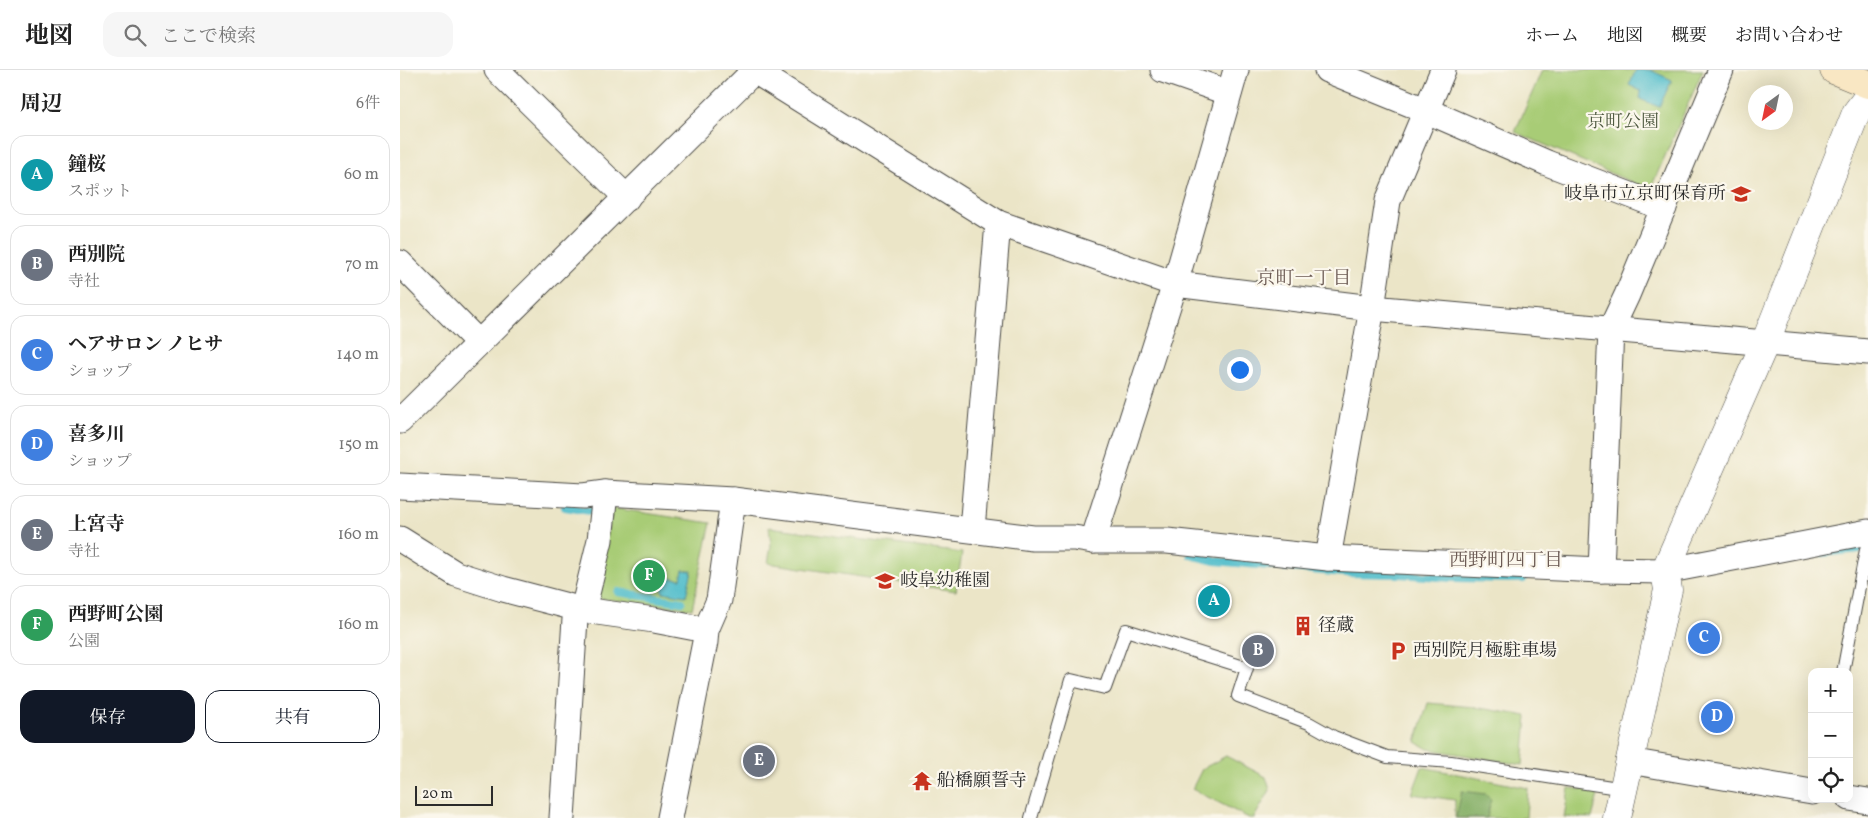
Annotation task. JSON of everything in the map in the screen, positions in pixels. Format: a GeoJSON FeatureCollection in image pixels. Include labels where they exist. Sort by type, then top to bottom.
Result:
{"type":"FeatureCollection","features":[{"type":"Feature","properties":{"kind":"main road"},"geometry":{"type":"LineString","coordinates":[[1834,70],[1868,84]]}},
{"type":"Feature","properties":{"kind":"street"},"geometry":{"type":"LineString","coordinates":[[497,70],[626,198]]}},
{"type":"Feature","properties":{"kind":"street"},"geometry":{"type":"LineString","coordinates":[[400,421],[754,70],[998,223],[1175,284],[1372,308],[1868,352]]}},
{"type":"Feature","properties":{"kind":"street"},"geometry":{"type":"LineString","coordinates":[[1092,541],[1175,284],[1233,82],[1163,70]]}},
{"type":"Feature","properties":{"kind":"street"},"geometry":{"type":"LineString","coordinates":[[1327,70],[1547,163],[1664,208]]}},
{"type":"Feature","properties":{"kind":"street"},"geometry":{"type":"LineString","coordinates":[[1328,558],[1372,308],[1388,201],[1443,70]]}},
{"type":"Feature","properties":{"kind":"street"},"geometry":{"type":"LineString","coordinates":[[1601,570],[1611,329],[1721,70]]}},
{"type":"Feature","properties":{"kind":"street"},"geometry":{"type":"LineString","coordinates":[[1617,818],[1668,590],[1666,570],[1765,343],[1856,113],[1868,97]]}},
{"type":"Feature","properties":{"kind":"street"},"geometry":{"type":"LineString","coordinates":[[972,529],[998,223]]}},
{"type":"Feature","properties":{"kind":"street"},"geometry":{"type":"LineString","coordinates":[[400,262],[478,343]]}},
{"type":"Feature","properties":{"kind":"street"},"geometry":{"type":"LineString","coordinates":[[400,486],[583,496],[606,493],[733,500],[1033,538],[1092,541],[1167,541],[1328,558],[1601,570],[1666,570],[1868,532]]}},
{"type":"Feature","properties":{"kind":"street"},"geometry":{"type":"LineString","coordinates":[[562,818],[575,619],[582,610],[600,540],[606,493]]}},
{"type":"Feature","properties":{"kind":"street"},"geometry":{"type":"LineString","coordinates":[[670,818],[706,630],[719,600],[733,500]]}},
{"type":"Feature","properties":{"kind":"street"},"geometry":{"type":"LineString","coordinates":[[400,539],[456,574],[503,589],[582,610],[654,620],[706,630]]}},
{"type":"Feature","properties":{"kind":"street"},"geometry":{"type":"LineString","coordinates":[[1629,761],[1808,791]]}},
{"type":"Feature","properties":{"kind":"street"},"geometry":{"type":"LineString","coordinates":[[1853,799],[1868,801]]}},
{"type":"Feature","properties":{"kind":"lane"},"geometry":{"type":"LineString","coordinates":[[1844,668],[1868,539]]}},
{"type":"Feature","properties":{"kind":"lane"},"geometry":{"type":"LineString","coordinates":[[1032,818],[1071,680],[1105,688],[1126,630],[1247,668],[1238,696],[1309,723],[1334,737],[1387,757],[1451,762],[1624,789]]}},
{"type":"Feature","properties":{"kind":"green space","name":"京町公園"},"geometry":{"type":"Polygon","coordinates":[[[1542,70],[1703,70],[1650,190],[1515,132],[1542,70]]]}},
{"type":"Feature","properties":{"kind":"green space"},"geometry":{"type":"Polygon","coordinates":[[[612,508],[711,523],[692,609],[594,598],[612,508]]]}},
{"type":"Feature","properties":{"kind":"green space"},"geometry":{"type":"Polygon","coordinates":[[[769,527],[962,553],[956,591],[768,563],[771,545],[769,527]]]}},
{"type":"Feature","properties":{"kind":"green space"},"geometry":{"type":"Polygon","coordinates":[[[1428,703],[1474,707],[1527,716],[1523,765],[1428,749],[1416,742],[1428,703]]]}},
{"type":"Feature","properties":{"kind":"green space"},"geometry":{"type":"Polygon","coordinates":[[[1226,756],[1266,777],[1270,790],[1254,818],[1249,818],[1192,789],[1202,769],[1226,756]]]}},
{"type":"Feature","properties":{"kind":"green space"},"geometry":{"type":"Polygon","coordinates":[[[1422,767],[1528,788],[1526,818],[1455,818],[1455,800],[1412,794],[1422,767]]]}},
{"type":"Feature","properties":{"kind":"green space"},"geometry":{"type":"Polygon","coordinates":[[[1569,788],[1599,791],[1592,818],[1564,817],[1569,788]]]}},
{"type":"Feature","properties":{"kind":"green space"},"geometry":{"type":"Polygon","coordinates":[[[1462,791],[1486,794],[1491,799],[1487,818],[1456,818],[1462,791]]]}},
{"type":"Feature","properties":{"kind":"water"},"geometry":{"type":"Polygon","coordinates":[[[1636,70],[1650,70],[1672,80],[1659,107],[1640,99],[1641,91],[1629,85],[1636,70]]]}},
{"type":"Feature","properties":{"kind":"water"},"geometry":{"type":"Polygon","coordinates":[[[683,570],[692,571],[686,596],[662,592],[665,577],[681,579],[683,570]]]}},
{"type":"Feature","properties":{"kind":"waterway"},"geometry":{"type":"LineString","coordinates":[[565,507],[590,511],[601,509]]}},
{"type":"Feature","properties":{"kind":"waterway"},"geometry":{"type":"LineString","coordinates":[[1823,553],[1868,548]]}},
{"type":"Feature","properties":{"kind":"waterway"},"geometry":{"type":"LineString","coordinates":[[1191,555],[1215,561],[1344,573],[1523,579]]}},
{"type":"Feature","properties":{"kind":"waterway"},"geometry":{"type":"LineString","coordinates":[[618,592],[682,602]]}},
{"type":"Feature","properties":{"kind":"place","name":"岐阜市立京町保育所"},"geometry":{"type":"Point","coordinates":[1741,194]}},
{"type":"Feature","properties":{"kind":"place","name":"西野町公園"},"geometry":{"type":"Point","coordinates":[649,576]}},
{"type":"Feature","properties":{"kind":"place","name":"岐阜幼稚園"},"geometry":{"type":"Point","coordinates":[885,581]}},
{"type":"Feature","properties":{"kind":"place","name":"鐘桜"},"geometry":{"type":"Point","coordinates":[1214,601]}},
{"type":"Feature","properties":{"kind":"place","name":"径蔵"},"geometry":{"type":"Point","coordinates":[1303,626]}},
{"type":"Feature","properties":{"kind":"place","name":"ヘアサロン ノヒサ"},"geometry":{"type":"Point","coordinates":[1704,638]}},
{"type":"Feature","properties":{"kind":"place","name":"西別院"},"geometry":{"type":"Point","coordinates":[1258,651]}},
{"type":"Feature","properties":{"kind":"place","name":"西別院月極駐車場"},"geometry":{"type":"Point","coordinates":[1398,651]}},
{"type":"Feature","properties":{"kind":"place","name":"喜多川"},"geometry":{"type":"Point","coordinates":[1717,717]}},
{"type":"Feature","properties":{"kind":"place","name":"上宮寺"},"geometry":{"type":"Point","coordinates":[759,761]}},
{"type":"Feature","properties":{"kind":"place","name":"船橋願誓寺"},"geometry":{"type":"Point","coordinates":[922,781]}},
{"type":"Feature","properties":{"kind":"district","name":"京町一丁目"},"geometry":{"type":"Point","coordinates":[1304,279]}},
{"type":"Feature","properties":{"kind":"district","name":"西野町四丁目"},"geometry":{"type":"Point","coordinates":[1506,561]}}]}
